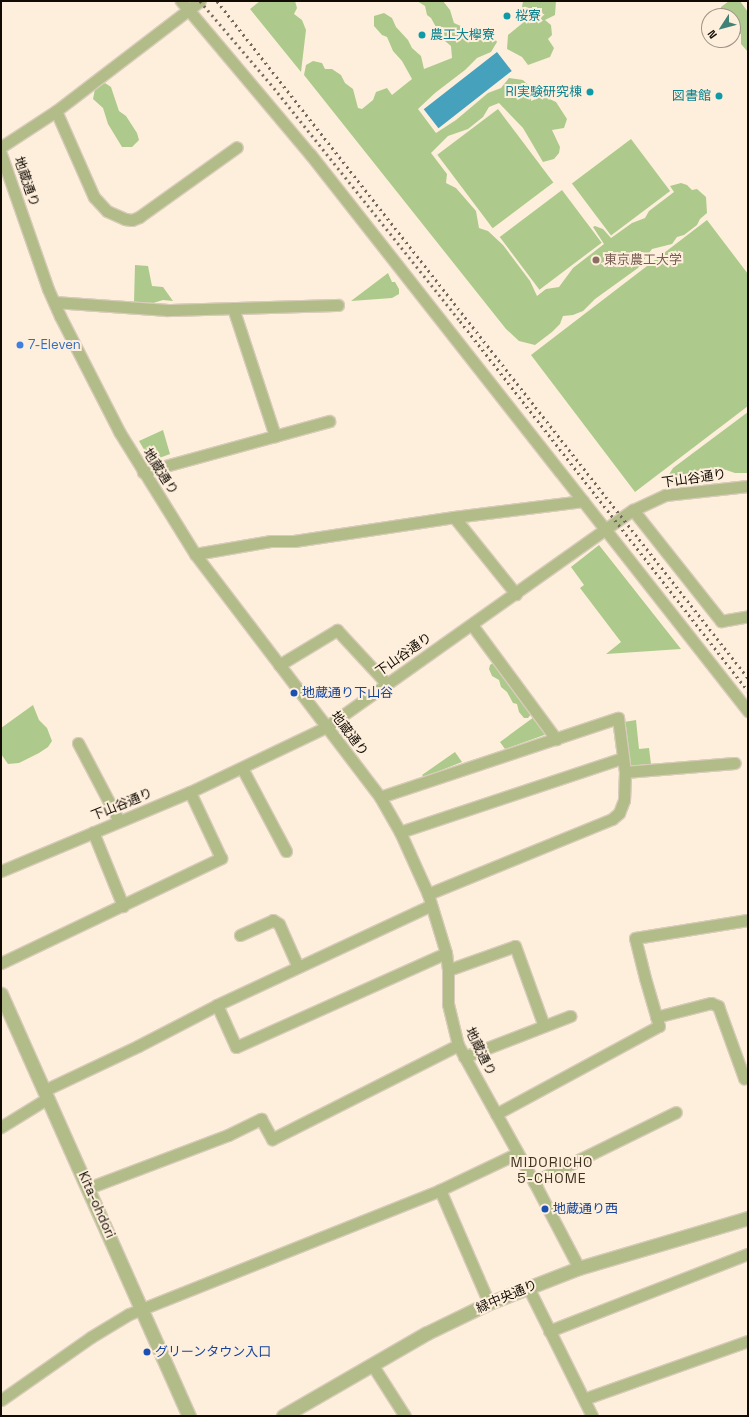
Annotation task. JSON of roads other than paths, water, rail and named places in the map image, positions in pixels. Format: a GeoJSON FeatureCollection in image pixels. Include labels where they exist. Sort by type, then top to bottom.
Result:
{"type":"FeatureCollection","features":[{"type":"Feature","properties":{"kind":"street"},"geometry":{"type":"LineString","coordinates":[[181,1],[310,154],[748,711]]}},
{"type":"Feature","properties":{"kind":"street"},"geometry":{"type":"LineString","coordinates":[[1,147],[56,111],[200,1]]}},
{"type":"Feature","properties":{"kind":"street"},"geometry":{"type":"LineString","coordinates":[[56,111],[94,197],[107,212],[125,219],[132,220],[139,217],[237,147]]}},
{"type":"Feature","properties":{"kind":"street","name":"地蔵通り"},"geometry":{"type":"LineString","coordinates":[[1,154],[54,302],[102,400],[142,472],[195,554],[380,798],[400,832],[429,900],[446,953],[448,970],[448,1004],[458,1045],[534,1182],[579,1268]]}},
{"type":"Feature","properties":{"kind":"street"},"geometry":{"type":"LineString","coordinates":[[54,302],[168,310],[338,305]]}},
{"type":"Feature","properties":{"kind":"street"},"geometry":{"type":"LineString","coordinates":[[233,308],[275,436]]}},
{"type":"Feature","properties":{"kind":"street"},"geometry":{"type":"LineString","coordinates":[[142,472],[328,421]]}},
{"type":"Feature","properties":{"kind":"street","name":"下山谷通り"},"geometry":{"type":"LineString","coordinates":[[1,871],[190,792],[326,727],[633,510],[665,495],[748,486]]}},
{"type":"Feature","properties":{"kind":"street"},"geometry":{"type":"LineString","coordinates":[[195,554],[270,541],[294,541],[454,517],[583,501]]}},
{"type":"Feature","properties":{"kind":"street"},"geometry":{"type":"LineString","coordinates":[[633,510],[721,621],[748,616]]}},
{"type":"Feature","properties":{"kind":"street"},"geometry":{"type":"LineString","coordinates":[[454,517],[516,594]]}},
{"type":"Feature","properties":{"kind":"street"},"geometry":{"type":"LineString","coordinates":[[472,625],[556,739]]}},
{"type":"Feature","properties":{"kind":"street"},"geometry":{"type":"LineString","coordinates":[[279,665],[337,630],[387,684]]}},
{"type":"Feature","properties":{"kind":"street"},"geometry":{"type":"LineString","coordinates":[[1,1127],[46,1094],[217,1005],[298,967],[429,900],[612,819],[619,813],[622,806],[625,772],[618,718],[380,798]]}},
{"type":"Feature","properties":{"kind":"street"},"geometry":{"type":"LineString","coordinates":[[78,743],[119,821]]}},
{"type":"Feature","properties":{"kind":"street"},"geometry":{"type":"LineString","coordinates":[[400,832],[622,758]]}},
{"type":"Feature","properties":{"kind":"street"},"geometry":{"type":"LineString","coordinates":[[625,772],[736,763]]}},
{"type":"Feature","properties":{"kind":"street"},"geometry":{"type":"LineString","coordinates":[[242,768],[286,851]]}},
{"type":"Feature","properties":{"kind":"street"},"geometry":{"type":"LineString","coordinates":[[1,963],[221,858],[190,792]]}},
{"type":"Feature","properties":{"kind":"street"},"geometry":{"type":"LineString","coordinates":[[93,832],[123,906]]}},
{"type":"Feature","properties":{"kind":"street"},"geometry":{"type":"LineString","coordinates":[[240,935],[273,920],[279,924],[298,967]]}},
{"type":"Feature","properties":{"kind":"street"},"geometry":{"type":"LineString","coordinates":[[496,1114],[659,1026],[644,978],[635,938],[748,920]]}},
{"type":"Feature","properties":{"kind":"street"},"geometry":{"type":"LineString","coordinates":[[448,970],[515,946],[544,1026]]}},
{"type":"Feature","properties":{"kind":"street"},"geometry":{"type":"LineString","coordinates":[[217,1005],[236,1047],[446,953]]}},
{"type":"Feature","properties":{"kind":"street","name":"Kita-ohdori"},"geometry":{"type":"LineString","coordinates":[[1,994],[142,1309],[175,1388],[189,1416]]}},
{"type":"Feature","properties":{"kind":"street"},"geometry":{"type":"LineString","coordinates":[[656,1017],[711,1003],[718,1006],[742,1079]]}},
{"type":"Feature","properties":{"kind":"street"},"geometry":{"type":"LineString","coordinates":[[464,1057],[570,1016]]}},
{"type":"Feature","properties":{"kind":"street"},"geometry":{"type":"LineString","coordinates":[[88,1188],[228,1135],[261,1119],[272,1139],[458,1045]]}},
{"type":"Feature","properties":{"kind":"street"},"geometry":{"type":"LineString","coordinates":[[534,1182],[676,1112]]}},
{"type":"Feature","properties":{"kind":"street"},"geometry":{"type":"LineString","coordinates":[[1,1400],[91,1337],[130,1314],[440,1190],[518,1153]]}},
{"type":"Feature","properties":{"kind":"street"},"geometry":{"type":"LineString","coordinates":[[440,1190],[489,1303]]}},
{"type":"Feature","properties":{"kind":"street","name":"緑中央通り"},"geometry":{"type":"LineString","coordinates":[[283,1416],[373,1366],[428,1333],[489,1303],[579,1268],[748,1218]]}},
{"type":"Feature","properties":{"kind":"street"},"geometry":{"type":"LineString","coordinates":[[549,1331],[748,1254]]}},
{"type":"Feature","properties":{"kind":"street"},"geometry":{"type":"LineString","coordinates":[[528,1287],[592,1416]]}},
{"type":"Feature","properties":{"kind":"street"},"geometry":{"type":"LineString","coordinates":[[584,1400],[748,1341]]}},
{"type":"Feature","properties":{"kind":"street"},"geometry":{"type":"LineString","coordinates":[[373,1366],[405,1416]]}},
{"type":"Feature","properties":{"kind":"water"},"geometry":{"type":"Polygon","coordinates":[[[497,52],[512,71],[438,128],[424,109],[497,52]]]}},
{"type":"Feature","properties":{"kind":"railway"},"geometry":{"type":"LineString","coordinates":[[200,1],[274,88],[460,321],[748,691]]}},
{"type":"Feature","properties":{"kind":"railway"},"geometry":{"type":"LineString","coordinates":[[217,1],[748,678]]}},
{"type":"Feature","properties":{"kind":"place","name":"桜寮"},"geometry":{"type":"Point","coordinates":[507,16]}},
{"type":"Feature","properties":{"kind":"place","name":"農工大欅寮"},"geometry":{"type":"Point","coordinates":[422,35]}},
{"type":"Feature","properties":{"kind":"place","name":"RI実験研究棟"},"geometry":{"type":"Point","coordinates":[590,92]}},
{"type":"Feature","properties":{"kind":"place","name":"図書館"},"geometry":{"type":"Point","coordinates":[719,96]}},
{"type":"Feature","properties":{"kind":"place","name":"東京農工大学"},"geometry":{"type":"Point","coordinates":[596,260]}},
{"type":"Feature","properties":{"kind":"place","name":"7-Eleven"},"geometry":{"type":"Point","coordinates":[20,345]}},
{"type":"Feature","properties":{"kind":"place","name":"地蔵通り下山谷"},"geometry":{"type":"Point","coordinates":[294,693]}},
{"type":"Feature","properties":{"kind":"place","name":"地蔵通り西"},"geometry":{"type":"Point","coordinates":[545,1209]}},
{"type":"Feature","properties":{"kind":"place","name":"グリーンタウン入口"},"geometry":{"type":"Point","coordinates":[147,1352]}},
{"type":"Feature","properties":{"kind":"district","name":"MIDORICHO 5-CHOME"},"geometry":{"type":"Point","coordinates":[552,1170]}}]}
